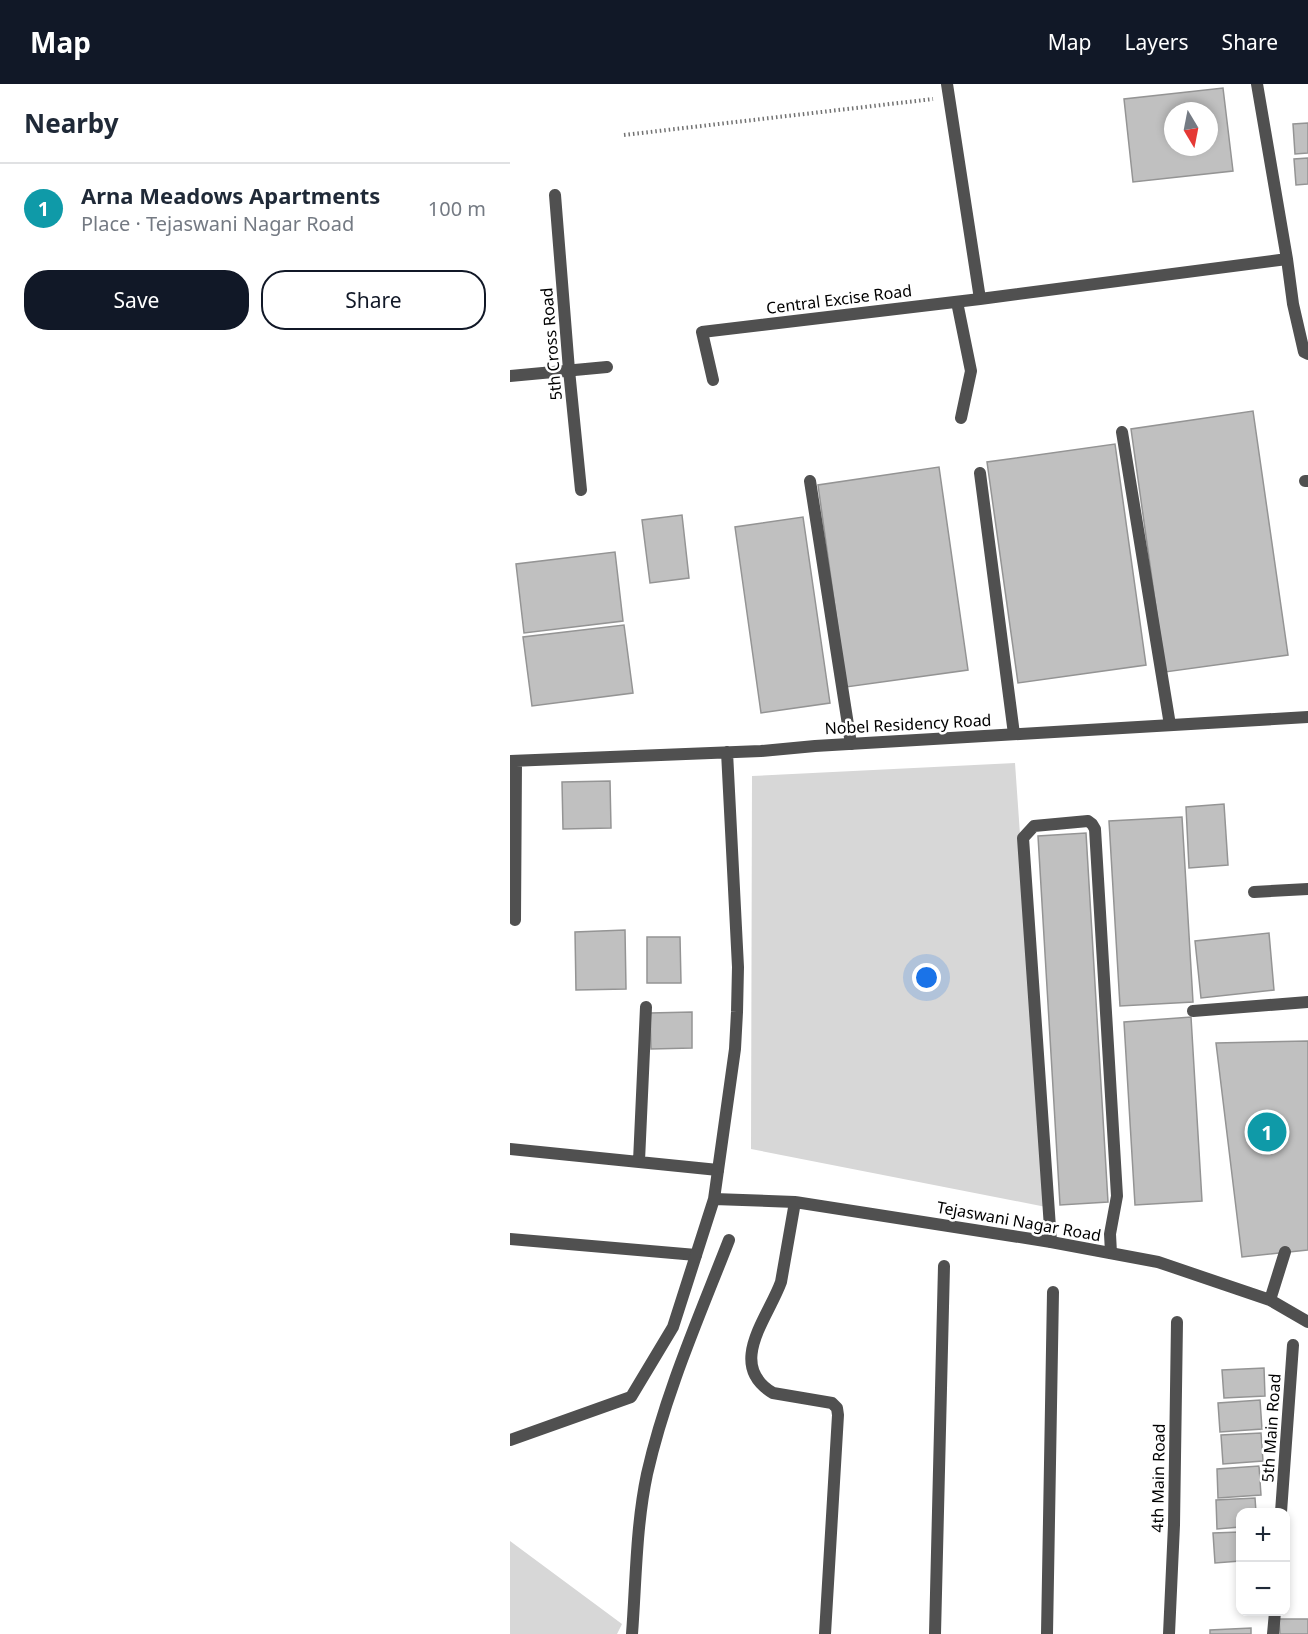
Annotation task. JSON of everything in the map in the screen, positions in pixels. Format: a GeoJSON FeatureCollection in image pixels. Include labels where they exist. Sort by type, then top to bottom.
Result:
{"type":"FeatureCollection","features":[{"type":"Feature","properties":{"kind":"street"},"geometry":{"type":"LineString","coordinates":[[947,84],[980,299]]}},
{"type":"Feature","properties":{"kind":"street"},"geometry":{"type":"LineString","coordinates":[[1257,84],[1293,304],[1304,352],[1308,354]]}},
{"type":"Feature","properties":{"kind":"street","name":"5th Cross Road"},"geometry":{"type":"LineString","coordinates":[[555,195],[581,490]]}},
{"type":"Feature","properties":{"kind":"street","name":"Central Excise Road"},"geometry":{"type":"LineString","coordinates":[[712,380],[702,332],[957,302],[1287,259]]}},
{"type":"Feature","properties":{"kind":"street"},"geometry":{"type":"LineString","coordinates":[[957,302],[971,371],[961,418]]}},
{"type":"Feature","properties":{"kind":"street"},"geometry":{"type":"LineString","coordinates":[[510,376],[607,367]]}},
{"type":"Feature","properties":{"kind":"street"},"geometry":{"type":"LineString","coordinates":[[1122,432],[1170,725]]}},
{"type":"Feature","properties":{"kind":"street"},"geometry":{"type":"LineString","coordinates":[[980,473],[1014,734]]}},
{"type":"Feature","properties":{"kind":"street"},"geometry":{"type":"LineString","coordinates":[[810,481],[851,744]]}},
{"type":"Feature","properties":{"kind":"street","name":"Nobel Residency Road"},"geometry":{"type":"LineString","coordinates":[[513,761],[761,751],[1308,717]]}},
{"type":"Feature","properties":{"kind":"street"},"geometry":{"type":"LineString","coordinates":[[510,1440],[631,1397],[673,1327],[714,1199],[735,1049],[737,1012],[738,967],[727,752]]}},
{"type":"Feature","properties":{"kind":"street"},"geometry":{"type":"LineString","coordinates":[[513,761],[515,920]]}},
{"type":"Feature","properties":{"kind":"street"},"geometry":{"type":"LineString","coordinates":[[1051,1242],[1023,838],[1035,826],[1088,821],[1095,829],[1117,1196],[1110,1234],[1111,1253]]}},
{"type":"Feature","properties":{"kind":"street"},"geometry":{"type":"LineString","coordinates":[[1254,892],[1308,889]]}},
{"type":"Feature","properties":{"kind":"street"},"geometry":{"type":"LineString","coordinates":[[1192,1011],[1308,1002]]}},
{"type":"Feature","properties":{"kind":"street"},"geometry":{"type":"LineString","coordinates":[[639,1161],[646,1007]]}},
{"type":"Feature","properties":{"kind":"street"},"geometry":{"type":"LineString","coordinates":[[510,1149],[718,1170]]}},
{"type":"Feature","properties":{"kind":"street","name":"Tejaswani Nagar Road"},"geometry":{"type":"LineString","coordinates":[[714,1199],[795,1202],[1051,1242],[1158,1262],[1270,1300],[1308,1322]]}},
{"type":"Feature","properties":{"kind":"street"},"geometry":{"type":"LineString","coordinates":[[795,1202],[781,1282],[755,1338],[751,1352],[751,1366],[758,1380],[773,1393],[832,1403],[837,1408],[825,1634]]}},
{"type":"Feature","properties":{"kind":"street"},"geometry":{"type":"LineString","coordinates":[[510,1239],[696,1255]]}},
{"type":"Feature","properties":{"kind":"street"},"geometry":{"type":"LineString","coordinates":[[632,1634],[639,1534],[647,1475],[668,1401],[729,1240]]}},
{"type":"Feature","properties":{"kind":"street"},"geometry":{"type":"LineString","coordinates":[[1270,1300],[1285,1252]]}},
{"type":"Feature","properties":{"kind":"street"},"geometry":{"type":"LineString","coordinates":[[935,1634],[944,1266]]}},
{"type":"Feature","properties":{"kind":"street"},"geometry":{"type":"LineString","coordinates":[[1047,1634],[1053,1292]]}},
{"type":"Feature","properties":{"kind":"street","name":"4th Main Road"},"geometry":{"type":"LineString","coordinates":[[1169,1634],[1174,1525],[1177,1322]]}},
{"type":"Feature","properties":{"kind":"street","name":"5th Main Road"},"geometry":{"type":"LineString","coordinates":[[1281,1508],[1293,1345]]}},
{"type":"Feature","properties":{"kind":"street"},"geometry":{"type":"LineString","coordinates":[[1273,1634],[1275,1616]]}},
{"type":"Feature","properties":{"kind":"path"},"geometry":{"type":"LineString","coordinates":[[624,135],[949,98]]}},
{"type":"Feature","properties":{"kind":"shaded area"},"geometry":{"type":"Polygon","coordinates":[[[1015,763],[1046,1207],[751,1149],[752,776],[1015,763]]]}},
{"type":"Feature","properties":{"kind":"shaded area"},"geometry":{"type":"Polygon","coordinates":[[[510,1541],[622,1624],[617,1634],[510,1634],[510,1541]]]}},
{"type":"Feature","properties":{"kind":"building"},"geometry":{"type":"Polygon","coordinates":[[[1223,88],[1233,171],[1133,182],[1124,99],[1223,88]]]}},
{"type":"Feature","properties":{"kind":"building"},"geometry":{"type":"Polygon","coordinates":[[[1308,123],[1308,153],[1295,154],[1293,124],[1308,123]]]}},
{"type":"Feature","properties":{"kind":"building"},"geometry":{"type":"Polygon","coordinates":[[[1308,158],[1308,184],[1296,185],[1294,159],[1308,158]]]}},
{"type":"Feature","properties":{"kind":"building"},"geometry":{"type":"Polygon","coordinates":[[[1253,411],[1288,655],[1165,672],[1131,429],[1253,411]]]}},
{"type":"Feature","properties":{"kind":"building"},"geometry":{"type":"Polygon","coordinates":[[[1115,444],[1146,665],[1018,683],[987,462],[1115,444]]]}},
{"type":"Feature","properties":{"kind":"building"},"geometry":{"type":"Polygon","coordinates":[[[939,467],[968,670],[846,687],[818,485],[939,467]]]}},
{"type":"Feature","properties":{"kind":"building"},"geometry":{"type":"Polygon","coordinates":[[[682,515],[689,578],[650,583],[642,520],[682,515]]]}},
{"type":"Feature","properties":{"kind":"building"},"geometry":{"type":"Polygon","coordinates":[[[803,517],[830,703],[761,713],[735,527],[803,517]]]}},
{"type":"Feature","properties":{"kind":"building"},"geometry":{"type":"Polygon","coordinates":[[[615,552],[623,621],[524,633],[516,564],[615,552]]]}},
{"type":"Feature","properties":{"kind":"building"},"geometry":{"type":"Polygon","coordinates":[[[624,625],[633,693],[532,706],[523,637],[624,625]]]}},
{"type":"Feature","properties":{"kind":"building"},"geometry":{"type":"Polygon","coordinates":[[[610,781],[611,828],[563,829],[562,782],[610,781]]]}},
{"type":"Feature","properties":{"kind":"building"},"geometry":{"type":"Polygon","coordinates":[[[1224,804],[1228,865],[1189,868],[1186,807],[1224,804]]]}},
{"type":"Feature","properties":{"kind":"building"},"geometry":{"type":"Polygon","coordinates":[[[1182,817],[1193,1002],[1120,1006],[1109,821],[1182,817]]]}},
{"type":"Feature","properties":{"kind":"building"},"geometry":{"type":"Polygon","coordinates":[[[1086,833],[1108,1202],[1060,1205],[1038,836],[1086,833]]]}},
{"type":"Feature","properties":{"kind":"building"},"geometry":{"type":"Polygon","coordinates":[[[625,930],[626,989],[576,990],[575,932],[625,930]]]}},
{"type":"Feature","properties":{"kind":"building"},"geometry":{"type":"Polygon","coordinates":[[[1269,933],[1274,990],[1201,998],[1195,941],[1269,933]]]}},
{"type":"Feature","properties":{"kind":"building"},"geometry":{"type":"Polygon","coordinates":[[[647,937],[680,937],[681,983],[647,983],[647,937]]]}},
{"type":"Feature","properties":{"kind":"building"},"geometry":{"type":"Polygon","coordinates":[[[692,1012],[692,1048],[651,1049],[650,1013],[692,1012]]]}},
{"type":"Feature","properties":{"kind":"building"},"geometry":{"type":"Polygon","coordinates":[[[1191,1017],[1202,1201],[1135,1205],[1124,1022],[1191,1017]]]}},
{"type":"Feature","properties":{"kind":"building"},"geometry":{"type":"Polygon","coordinates":[[[1308,1041],[1308,1250],[1242,1257],[1216,1043],[1308,1041]]]}},
{"type":"Feature","properties":{"kind":"building"},"geometry":{"type":"Polygon","coordinates":[[[1264,1368],[1265,1396],[1224,1398],[1222,1370],[1264,1368]]]}},
{"type":"Feature","properties":{"kind":"building"},"geometry":{"type":"Polygon","coordinates":[[[1260,1400],[1262,1429],[1220,1432],[1218,1403],[1260,1400]]]}},
{"type":"Feature","properties":{"kind":"building"},"geometry":{"type":"Polygon","coordinates":[[[1261,1433],[1263,1461],[1223,1464],[1221,1435],[1261,1433]]]}},
{"type":"Feature","properties":{"kind":"building"},"geometry":{"type":"Polygon","coordinates":[[[1259,1466],[1261,1495],[1218,1498],[1217,1469],[1259,1466]]]}},
{"type":"Feature","properties":{"kind":"building"},"geometry":{"type":"Polygon","coordinates":[[[1255,1498],[1256,1508],[1236,1508],[1236,1527],[1217,1529],[1216,1500],[1255,1498]]]}},
{"type":"Feature","properties":{"kind":"building"},"geometry":{"type":"Polygon","coordinates":[[[1236,1532],[1236,1561],[1215,1563],[1213,1533],[1236,1532]]]}},
{"type":"Feature","properties":{"kind":"building"},"geometry":{"type":"Polygon","coordinates":[[[1279,1619],[1308,1619],[1308,1634],[1280,1634],[1279,1619]]]}},
{"type":"Feature","properties":{"kind":"building"},"geometry":{"type":"Polygon","coordinates":[[[1251,1628],[1251,1634],[1210,1634],[1210,1630],[1251,1628]]]}},
{"type":"Feature","properties":{"kind":"place","name":"Arna Meadows Apartments"},"geometry":{"type":"Point","coordinates":[1267,1132]}}]}
